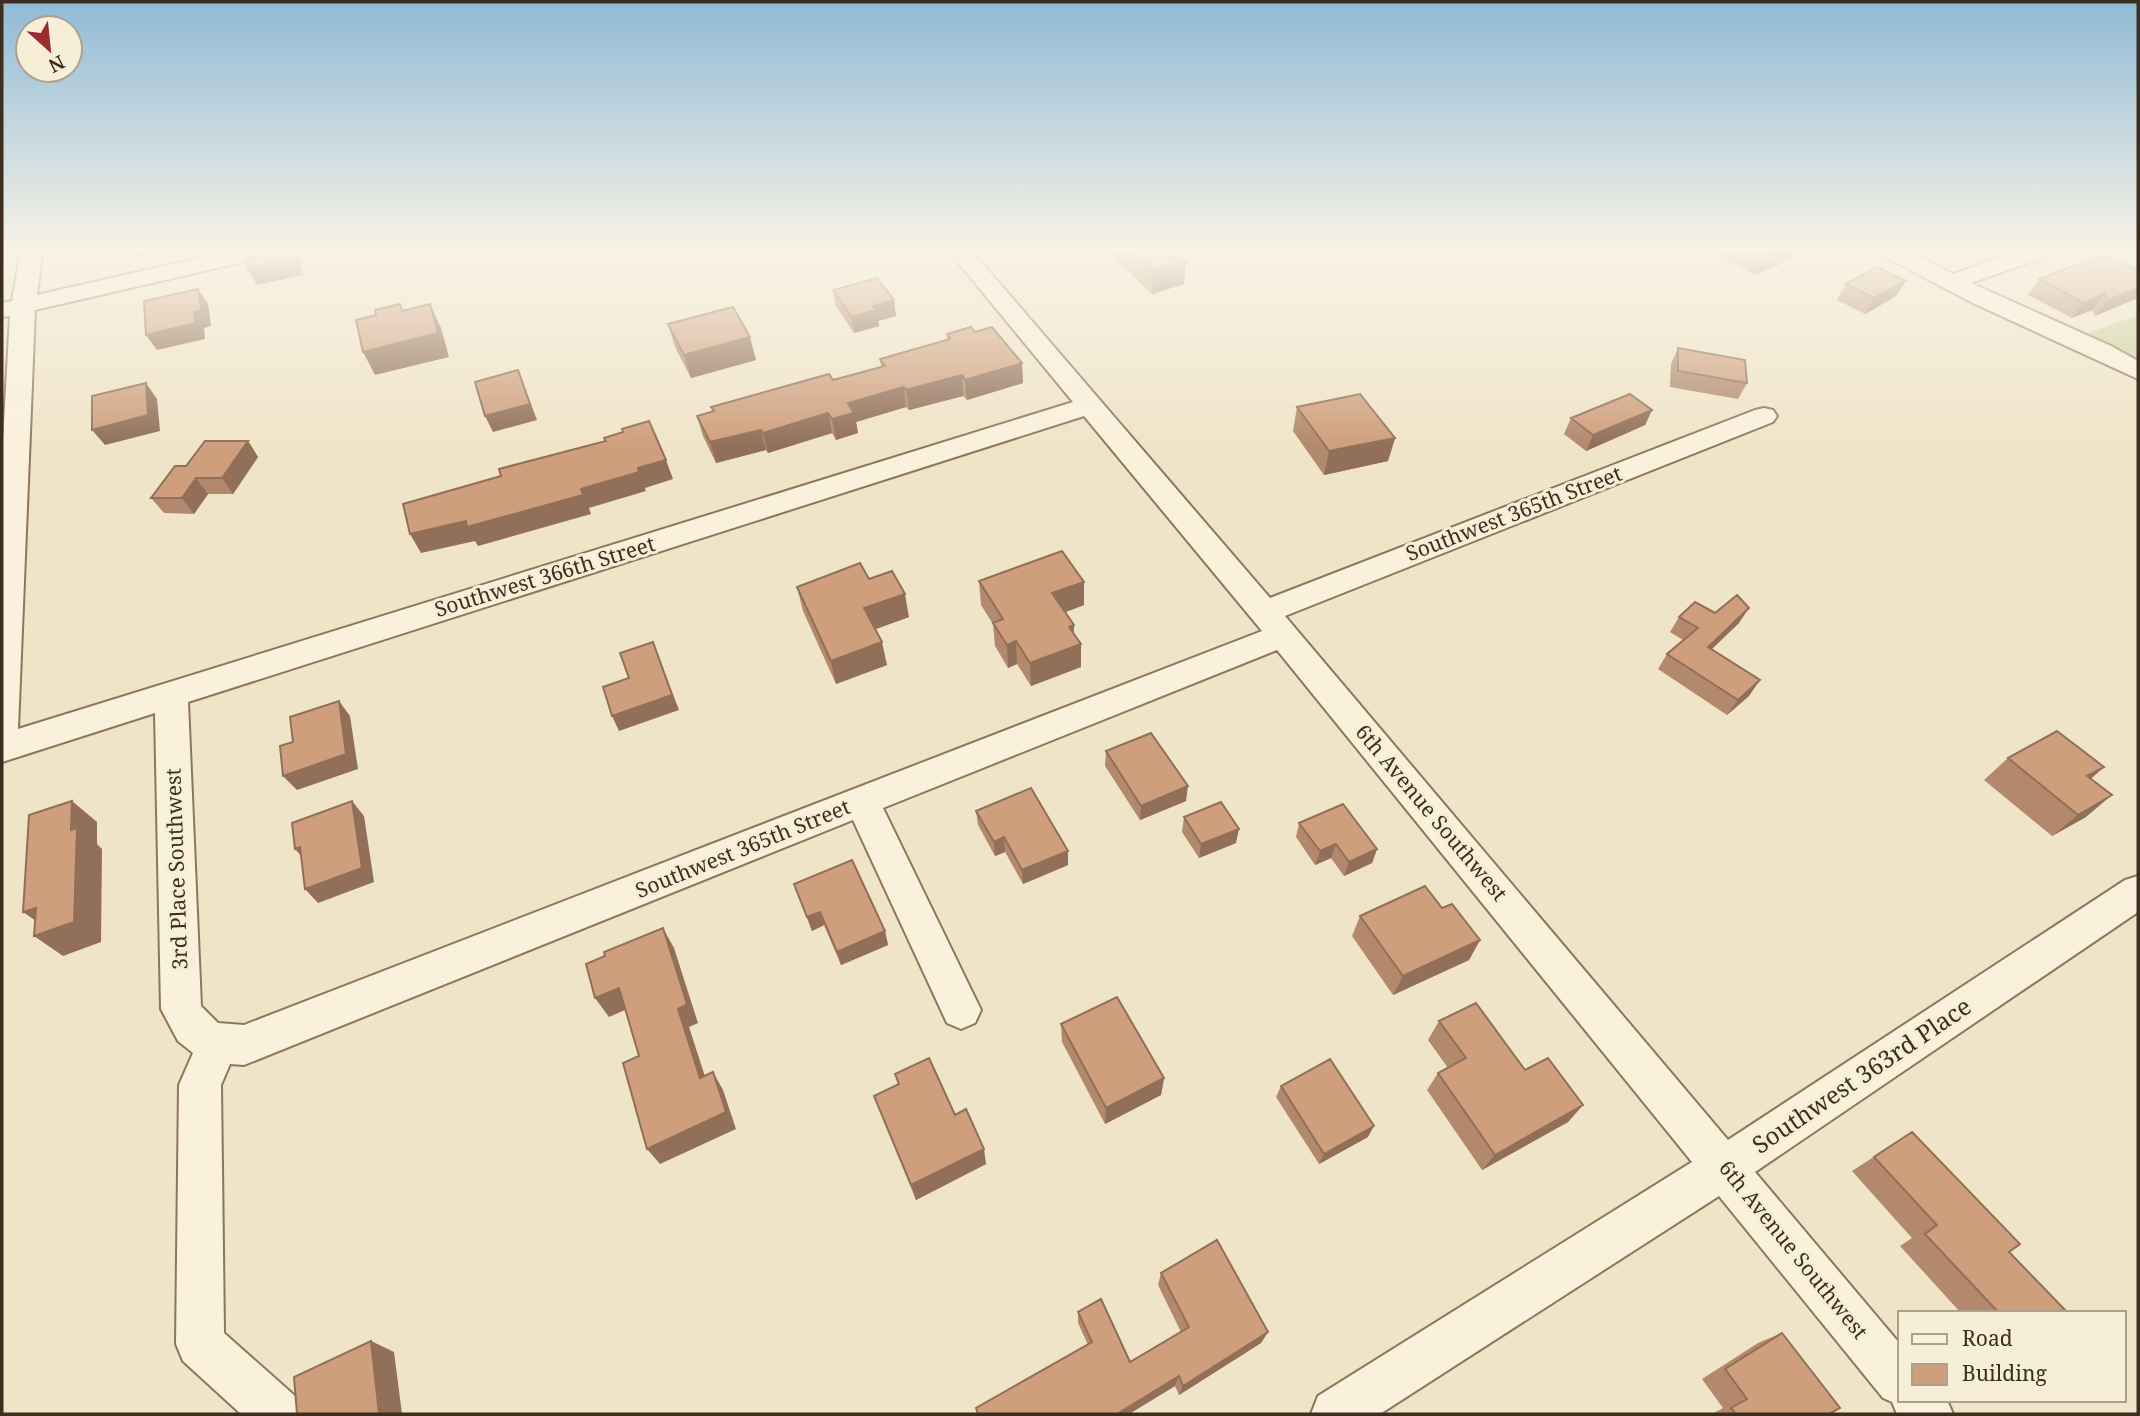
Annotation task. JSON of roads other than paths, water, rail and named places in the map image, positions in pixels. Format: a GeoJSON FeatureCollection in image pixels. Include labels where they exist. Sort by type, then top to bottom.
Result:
{"type":"FeatureCollection","features":[{"type":"Feature","properties":{"kind":"street"},"geometry":{"type":"LineString","coordinates":[[2,728],[12,315]]}},
{"type":"Feature","properties":{"kind":"street","name":"6th Avenue Southwest"},"geometry":{"type":"LineString","coordinates":[[1013,315],[1274,624],[1898,1379]]}},
{"type":"Feature","properties":{"kind":"street"},"geometry":{"type":"LineString","coordinates":[[2022,315],[2102,351],[2138,371]]}},
{"type":"Feature","properties":{"kind":"street","name":"Southwest 366th Street"},"geometry":{"type":"LineString","coordinates":[[2,748],[1088,406]]}},
{"type":"Feature","properties":{"kind":"street","name":"Southwest 365th Street"},"geometry":{"type":"LineString","coordinates":[[210,1040],[244,1045],[270,1036],[862,802],[1763,416]]}},
{"type":"Feature","properties":{"kind":"street","name":"3rd Place Southwest"},"geometry":{"type":"LineString","coordinates":[[171,695],[181,1009],[189,1025],[210,1040]]}},
{"type":"Feature","properties":{"kind":"street"},"geometry":{"type":"LineString","coordinates":[[862,802],[961,1010]]}},
{"type":"Feature","properties":{"kind":"street","name":"Southwest 363rd Place"},"geometry":{"type":"LineString","coordinates":[[1336,1414],[1725,1167],[2138,892]]}},
{"type":"Feature","properties":{"kind":"street"},"geometry":{"type":"LineString","coordinates":[[210,1040],[200,1085],[200,1344],[277,1414]]}}]}
